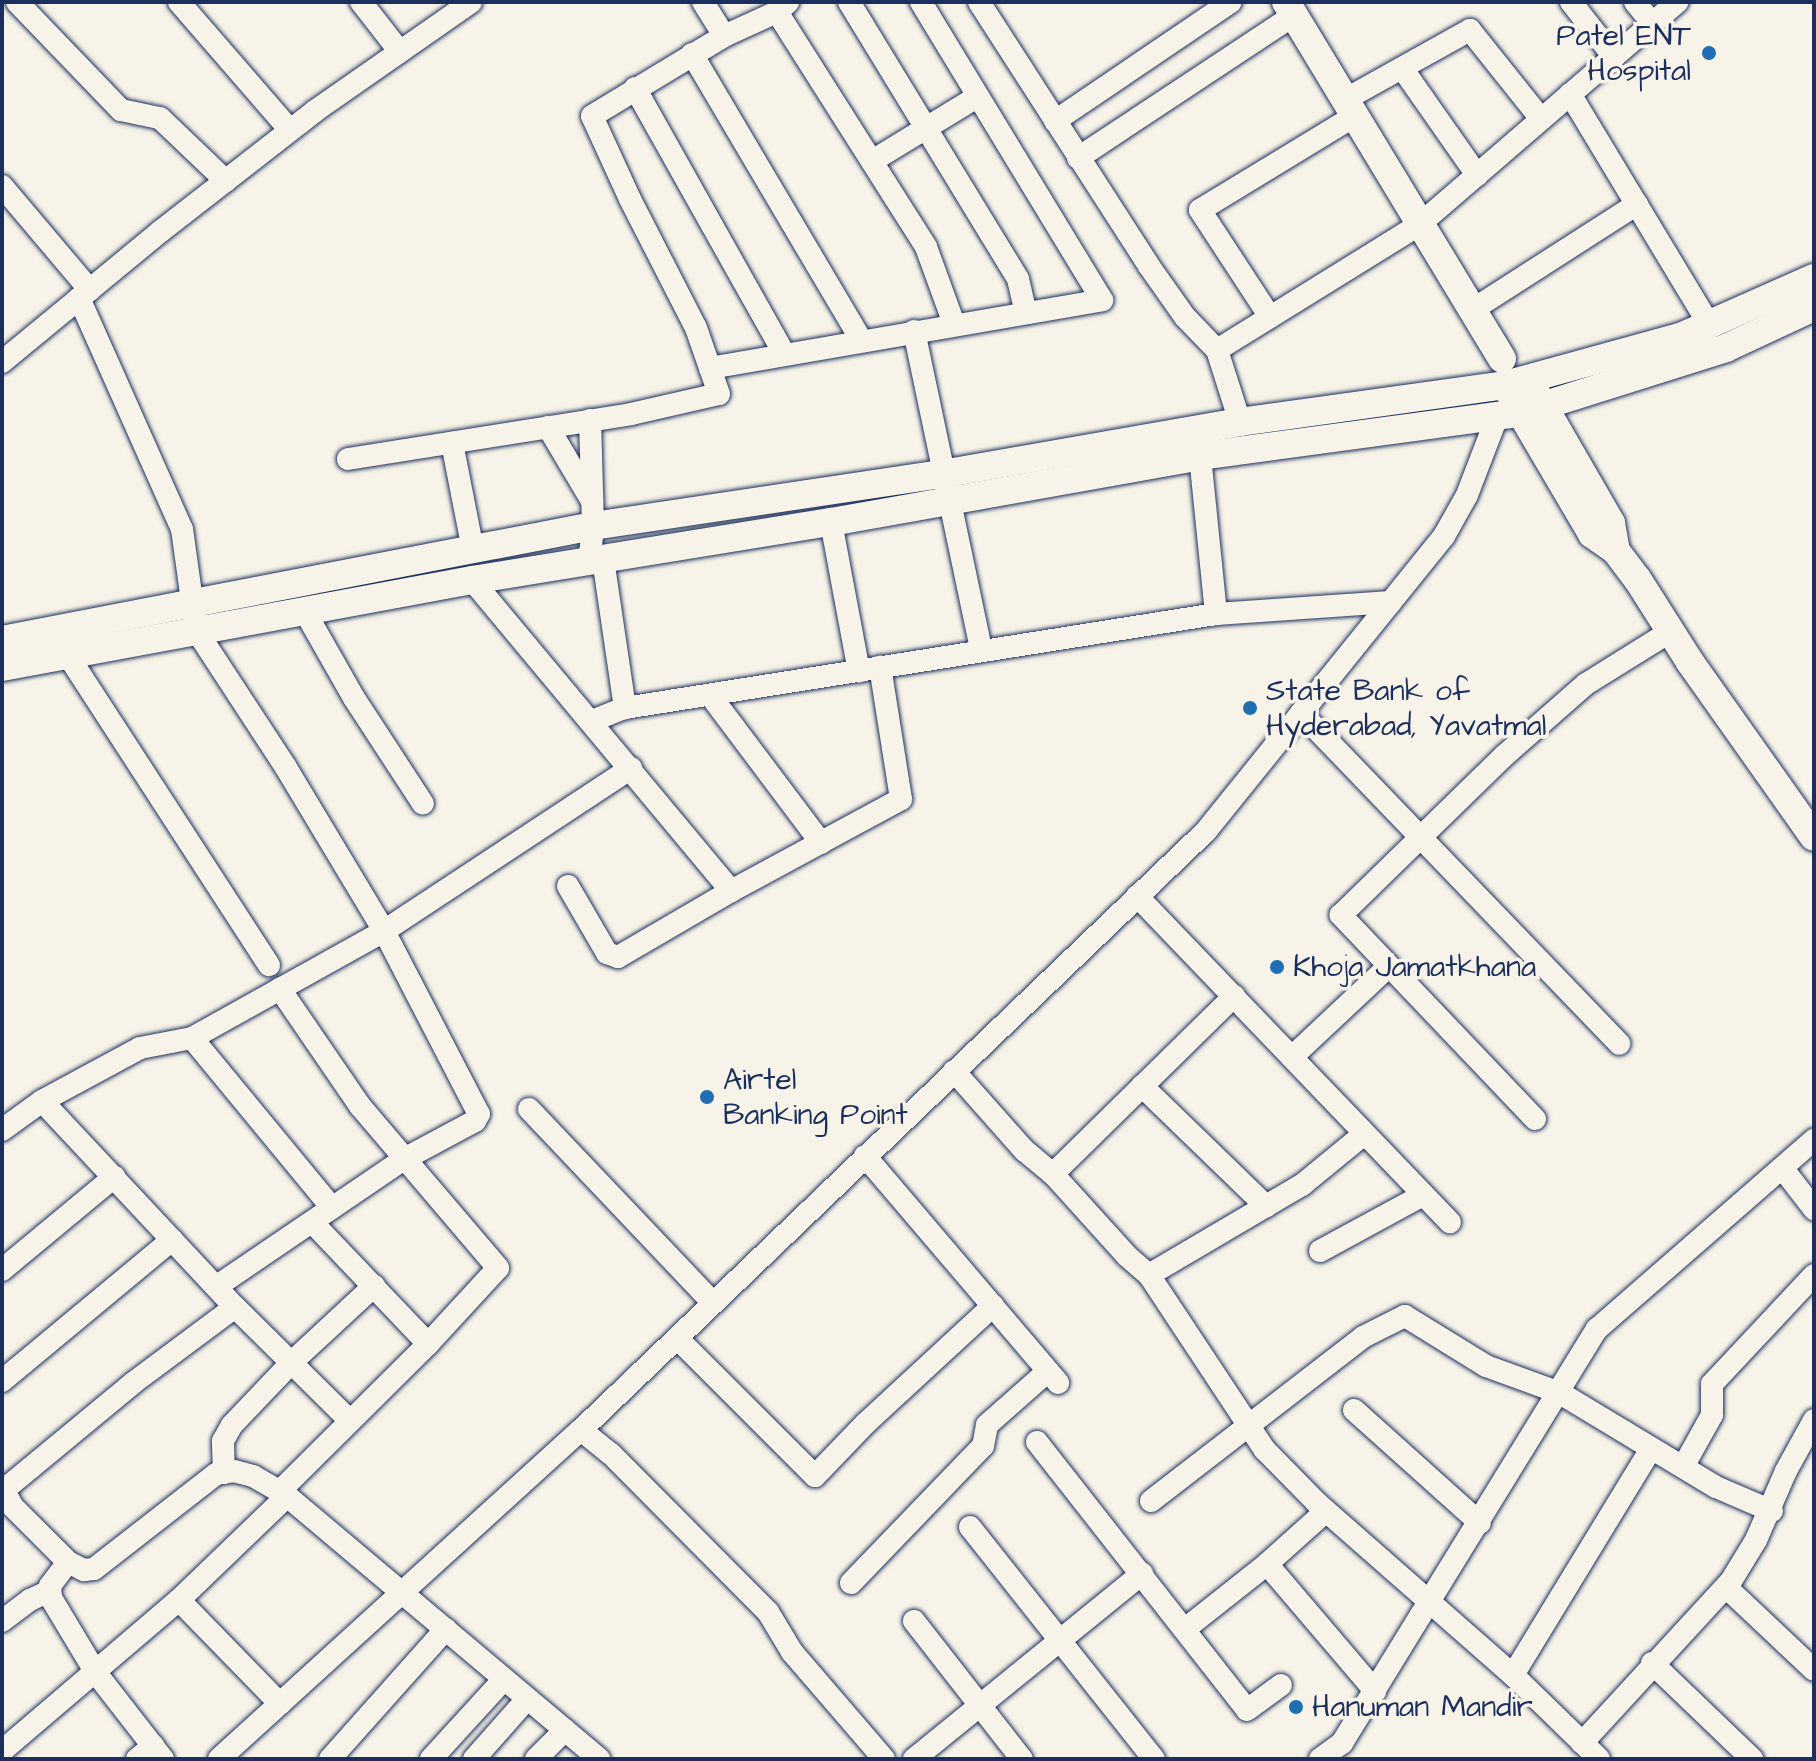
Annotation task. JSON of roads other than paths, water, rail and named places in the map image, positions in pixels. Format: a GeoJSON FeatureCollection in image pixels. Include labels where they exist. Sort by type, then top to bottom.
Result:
{"type":"FeatureCollection","features":[{"type":"Feature","properties":{"kind":"main road"},"geometry":{"type":"LineString","coordinates":[[1290,9],[1511,375],[1520,412],[1611,523],[1616,551],[1814,837]]}},
{"type":"Feature","properties":{"kind":"main road"},"geometry":{"type":"LineString","coordinates":[[2,640],[193,618],[304,610],[831,522],[945,487],[1240,422],[1511,375],[1710,326],[1814,278]]}},
{"type":"Feature","properties":{"kind":"main road"},"geometry":{"type":"LineString","coordinates":[[2,667],[67,654],[193,618],[473,550],[593,514],[945,487],[1520,412],[1726,348],[1814,307]]}},
{"type":"Feature","properties":{"kind":"street"},"geometry":{"type":"LineString","coordinates":[[17,2],[121,110],[160,118],[226,181]]}},
{"type":"Feature","properties":{"kind":"street"},"geometry":{"type":"LineString","coordinates":[[179,2],[290,130]]}},
{"type":"Feature","properties":{"kind":"street"},"geometry":{"type":"LineString","coordinates":[[361,2],[400,52]]}},
{"type":"Feature","properties":{"kind":"street"},"geometry":{"type":"LineString","coordinates":[[2,362],[290,130],[471,2]]}},
{"type":"Feature","properties":{"kind":"street"},"geometry":{"type":"LineString","coordinates":[[703,2],[724,36]]}},
{"type":"Feature","properties":{"kind":"street"},"geometry":{"type":"LineString","coordinates":[[849,2],[1018,279],[1026,313]]}},
{"type":"Feature","properties":{"kind":"street"},"geometry":{"type":"LineString","coordinates":[[710,368],[1102,300],[921,2]]}},
{"type":"Feature","properties":{"kind":"street"},"geometry":{"type":"LineString","coordinates":[[979,2],[1078,158],[1185,317],[1217,350],[1240,422]]}},
{"type":"Feature","properties":{"kind":"street"},"geometry":{"type":"LineString","coordinates":[[1055,121],[1231,2]]}},
{"type":"Feature","properties":{"kind":"street"},"geometry":{"type":"LineString","coordinates":[[1571,2],[1614,57]]}},
{"type":"Feature","properties":{"kind":"street"},"geometry":{"type":"LineString","coordinates":[[1635,2],[1652,23]]}},
{"type":"Feature","properties":{"kind":"street"},"geometry":{"type":"LineString","coordinates":[[1217,350],[1420,224],[1677,2]]}},
{"type":"Feature","properties":{"kind":"street"},"geometry":{"type":"LineString","coordinates":[[348,459],[590,420],[719,394],[696,328],[630,199],[592,116],[692,54],[782,7],[926,247],[954,324]]}},
{"type":"Feature","properties":{"kind":"street"},"geometry":{"type":"LineString","coordinates":[[1078,158],[1290,9]]}},
{"type":"Feature","properties":{"kind":"street"},"geometry":{"type":"LineString","coordinates":[[1270,317],[1200,210],[1351,107],[1402,68],[1470,30],[1541,119]]}},
{"type":"Feature","properties":{"kind":"street"},"geometry":{"type":"LineString","coordinates":[[692,54],[861,340]]}},
{"type":"Feature","properties":{"kind":"street"},"geometry":{"type":"LineString","coordinates":[[1402,68],[1477,175]]}},
{"type":"Feature","properties":{"kind":"street"},"geometry":{"type":"LineString","coordinates":[[635,88],[784,354]]}},
{"type":"Feature","properties":{"kind":"street"},"geometry":{"type":"LineString","coordinates":[[1570,94],[1710,326]]}},
{"type":"Feature","properties":{"kind":"street"},"geometry":{"type":"LineString","coordinates":[[872,161],[977,97]]}},
{"type":"Feature","properties":{"kind":"street"},"geometry":{"type":"LineString","coordinates":[[2,186],[85,294],[182,529],[193,618],[384,931],[479,1114],[475,1121],[404,1159],[216,1287]]}},
{"type":"Feature","properties":{"kind":"street"},"geometry":{"type":"LineString","coordinates":[[1472,310],[1637,204]]}},
{"type":"Feature","properties":{"kind":"street"},"geometry":{"type":"LineString","coordinates":[[914,331],[981,649]]}},
{"type":"Feature","properties":{"kind":"street"},"geometry":{"type":"LineString","coordinates":[[219,1759],[581,1430],[1206,831],[1444,536],[1520,412]]}},
{"type":"Feature","properties":{"kind":"street"},"geometry":{"type":"LineString","coordinates":[[590,420],[596,560],[625,708]]}},
{"type":"Feature","properties":{"kind":"street"},"geometry":{"type":"LineString","coordinates":[[548,427],[593,514]]}},
{"type":"Feature","properties":{"kind":"street"},"geometry":{"type":"LineString","coordinates":[[452,443],[473,550]]}},
{"type":"Feature","properties":{"kind":"street"},"geometry":{"type":"LineString","coordinates":[[1200,456],[1216,614]]}},
{"type":"Feature","properties":{"kind":"street"},"geometry":{"type":"LineString","coordinates":[[568,886],[607,953],[618,957],[731,891],[901,799],[831,522]]}},
{"type":"Feature","properties":{"kind":"street"},"geometry":{"type":"LineString","coordinates":[[472,580],[731,891]]}},
{"type":"Feature","properties":{"kind":"street"},"geometry":{"type":"LineString","coordinates":[[592,721],[625,708],[1216,614],[1391,602]]}},
{"type":"Feature","properties":{"kind":"street"},"geometry":{"type":"LineString","coordinates":[[304,610],[354,698],[423,804]]}},
{"type":"Feature","properties":{"kind":"street"},"geometry":{"type":"LineString","coordinates":[[1535,1119],[1341,915],[1421,835],[1586,684],[1671,631]]}},
{"type":"Feature","properties":{"kind":"street"},"geometry":{"type":"LineString","coordinates":[[67,654],[269,965]]}},
{"type":"Feature","properties":{"kind":"street"},"geometry":{"type":"LineString","coordinates":[[710,695],[821,843]]}},
{"type":"Feature","properties":{"kind":"street"},"geometry":{"type":"LineString","coordinates":[[1301,713],[1619,1044]]}},
{"type":"Feature","properties":{"kind":"street"},"geometry":{"type":"LineString","coordinates":[[2,1130],[42,1101],[140,1048],[192,1038],[384,931],[631,768]]}},
{"type":"Feature","properties":{"kind":"street"},"geometry":{"type":"LineString","coordinates":[[1137,896],[1450,1222]]}},
{"type":"Feature","properties":{"kind":"street"},"geometry":{"type":"LineString","coordinates":[[1292,1057],[1389,966]]}},
{"type":"Feature","properties":{"kind":"street"},"geometry":{"type":"LineString","coordinates":[[2,1751],[179,1600],[498,1268],[360,1106],[280,989]]}},
{"type":"Feature","properties":{"kind":"street"},"geometry":{"type":"LineString","coordinates":[[1053,1174],[1234,996]]}},
{"type":"Feature","properties":{"kind":"street"},"geometry":{"type":"LineString","coordinates":[[192,1038],[332,1208]]}},
{"type":"Feature","properties":{"kind":"street"},"geometry":{"type":"LineString","coordinates":[[954,1071],[1024,1150],[1053,1174],[1127,1256],[1149,1275],[1265,1450],[1326,1511],[1513,1675],[1599,1759]]}},
{"type":"Feature","properties":{"kind":"street"},"geometry":{"type":"LineString","coordinates":[[1142,1086],[1266,1206]]}},
{"type":"Feature","properties":{"kind":"street"},"geometry":{"type":"LineString","coordinates":[[42,1101],[235,1307],[349,1420]]}},
{"type":"Feature","properties":{"kind":"street"},"geometry":{"type":"LineString","coordinates":[[529,1109],[713,1303]]}},
{"type":"Feature","properties":{"kind":"street"},"geometry":{"type":"LineString","coordinates":[[1149,1275],[1302,1185],[1364,1134]]}},
{"type":"Feature","properties":{"kind":"street"},"geometry":{"type":"LineString","coordinates":[[1320,1759],[1346,1751],[1375,1691],[1597,1329],[1814,1140]]}},
{"type":"Feature","properties":{"kind":"street"},"geometry":{"type":"LineString","coordinates":[[851,1583],[985,1435],[1053,1377],[865,1156]]}},
{"type":"Feature","properties":{"kind":"street"},"geometry":{"type":"LineString","coordinates":[[1783,1169],[1814,1209]]}},
{"type":"Feature","properties":{"kind":"street"},"geometry":{"type":"LineString","coordinates":[[2,1270],[114,1177]]}},
{"type":"Feature","properties":{"kind":"street"},"geometry":{"type":"LineString","coordinates":[[1320,1251],[1423,1195]]}},
{"type":"Feature","properties":{"kind":"street"},"geometry":{"type":"LineString","coordinates":[[312,1222],[428,1344]]}},
{"type":"Feature","properties":{"kind":"street"},"geometry":{"type":"LineString","coordinates":[[2,1381],[172,1240]]}},
{"type":"Feature","properties":{"kind":"street"},"geometry":{"type":"LineString","coordinates":[[1683,1467],[1712,1415],[1712,1384],[1814,1275]]}},
{"type":"Feature","properties":{"kind":"street"},"geometry":{"type":"LineString","coordinates":[[224,1473],[222,1450],[227,1433],[292,1362],[374,1286]]}},
{"type":"Feature","properties":{"kind":"street"},"geometry":{"type":"LineString","coordinates":[[677,1338],[815,1476],[866,1423],[993,1306]]}},
{"type":"Feature","properties":{"kind":"street"},"geometry":{"type":"LineString","coordinates":[[235,1307],[133,1383],[5,1498],[68,1562],[77,1569],[94,1569],[202,1483],[234,1471],[253,1476],[284,1494],[599,1759]]}},
{"type":"Feature","properties":{"kind":"street"},"geometry":{"type":"LineString","coordinates":[[1151,1501],[1363,1337],[1405,1316],[1486,1366],[1560,1393],[1716,1487],[1772,1511]]}},
{"type":"Feature","properties":{"kind":"street"},"geometry":{"type":"LineString","coordinates":[[1354,1410],[1480,1523]]}},
{"type":"Feature","properties":{"kind":"street"},"geometry":{"type":"LineString","coordinates":[[1582,1743],[1652,1663],[1726,1587],[1772,1511],[1786,1471],[1814,1420]]}},
{"type":"Feature","properties":{"kind":"street"},"geometry":{"type":"LineString","coordinates":[[581,1430],[611,1454],[768,1612],[792,1652],[884,1759]]}},
{"type":"Feature","properties":{"kind":"street"},"geometry":{"type":"LineString","coordinates":[[1037,1442],[1247,1710],[1281,1685]]}},
{"type":"Feature","properties":{"kind":"street"},"geometry":{"type":"LineString","coordinates":[[1513,1675],[1651,1449]]}},
{"type":"Feature","properties":{"kind":"street"},"geometry":{"type":"LineString","coordinates":[[1185,1629],[1267,1564],[1326,1511]]}},
{"type":"Feature","properties":{"kind":"street"},"geometry":{"type":"LineString","coordinates":[[970,1527],[1154,1759]]}},
{"type":"Feature","properties":{"kind":"street"},"geometry":{"type":"LineString","coordinates":[[2,1621],[30,1600],[49,1591],[68,1562]]}},
{"type":"Feature","properties":{"kind":"street"},"geometry":{"type":"LineString","coordinates":[[1267,1564],[1375,1691]]}},
{"type":"Feature","properties":{"kind":"street"},"geometry":{"type":"LineString","coordinates":[[914,1759],[1142,1574]]}},
{"type":"Feature","properties":{"kind":"street"},"geometry":{"type":"LineString","coordinates":[[1726,1587],[1812,1663]]}},
{"type":"Feature","properties":{"kind":"street"},"geometry":{"type":"LineString","coordinates":[[49,1591],[96,1673],[151,1755]]}},
{"type":"Feature","properties":{"kind":"street"},"geometry":{"type":"LineString","coordinates":[[179,1600],[280,1704]]}},
{"type":"Feature","properties":{"kind":"street"},"geometry":{"type":"LineString","coordinates":[[914,1621],[1022,1759]]}},
{"type":"Feature","properties":{"kind":"street"},"geometry":{"type":"LineString","coordinates":[[330,1759],[446,1629]]}},
{"type":"Feature","properties":{"kind":"street"},"geometry":{"type":"LineString","coordinates":[[1652,1663],[1752,1759]]}},
{"type":"Feature","properties":{"kind":"street"},"geometry":{"type":"LineString","coordinates":[[431,1759],[504,1679]]}},
{"type":"Feature","properties":{"kind":"street"},"geometry":{"type":"LineString","coordinates":[[474,1759],[527,1699]]}},
{"type":"Feature","properties":{"kind":"street"},"geometry":{"type":"LineString","coordinates":[[536,1759],[565,1730]]}},
{"type":"Feature","properties":{"kind":"place","name":"Patel ENT Hospital"},"geometry":{"type":"Point","coordinates":[1709,53]}},
{"type":"Feature","properties":{"kind":"place","name":"State Bank of Hyderabad, Yavatmal"},"geometry":{"type":"Point","coordinates":[1250,708]}},
{"type":"Feature","properties":{"kind":"place","name":"Khoja Jamatkhana"},"geometry":{"type":"Point","coordinates":[1277,967]}},
{"type":"Feature","properties":{"kind":"place","name":"Airtel Banking Point"},"geometry":{"type":"Point","coordinates":[707,1097]}},
{"type":"Feature","properties":{"kind":"place","name":"Hanuman Mandir"},"geometry":{"type":"Point","coordinates":[1296,1707]}}]}
